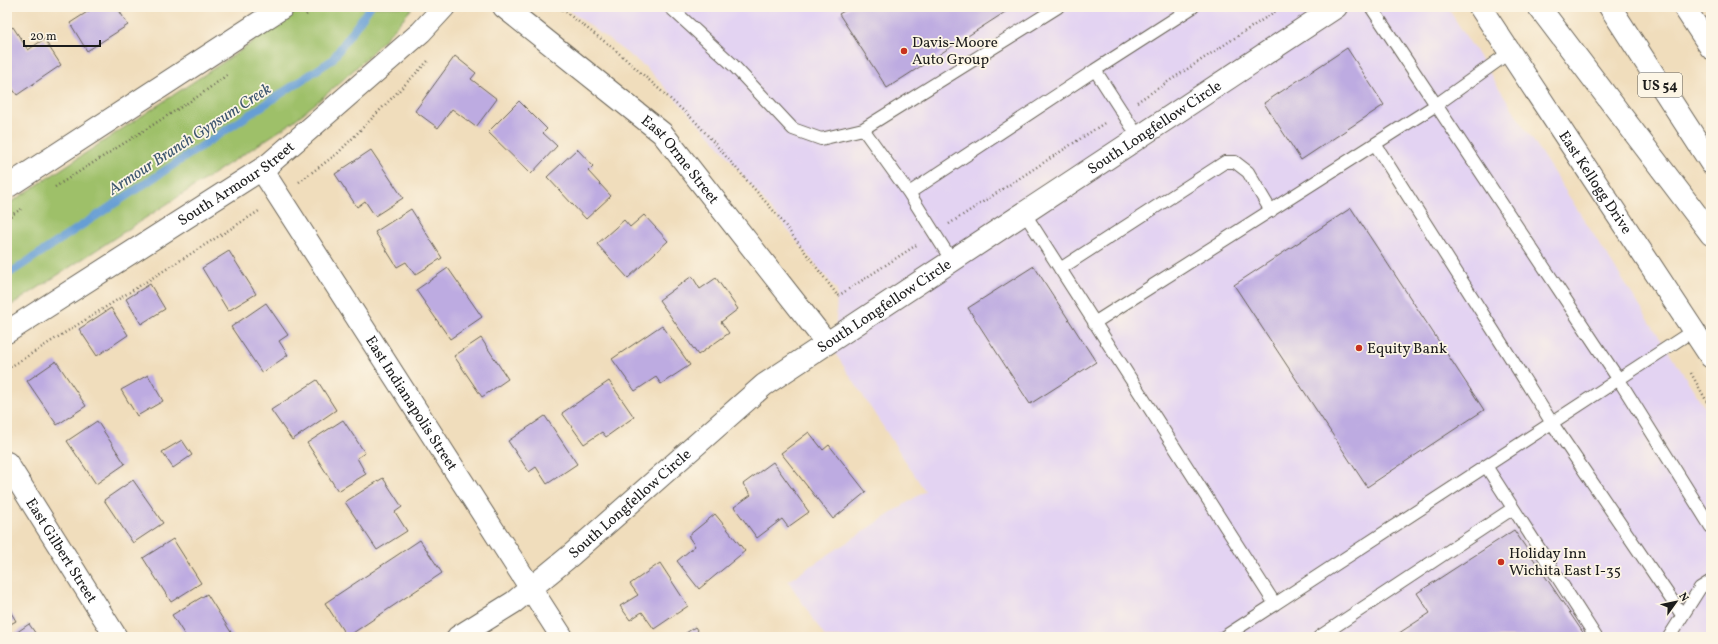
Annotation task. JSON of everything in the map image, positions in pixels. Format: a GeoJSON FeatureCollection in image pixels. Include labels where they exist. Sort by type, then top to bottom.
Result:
{"type":"FeatureCollection","features":[{"type":"Feature","properties":{"kind":"main road","name":"South Armour Street"},"geometry":{"type":"LineString","coordinates":[[7,332],[262,170],[421,32],[444,7]]}},
{"type":"Feature","properties":{"kind":"main road","name":"East Orme Street"},"geometry":{"type":"LineString","coordinates":[[504,7],[662,134],[826,342]]}},
{"type":"Feature","properties":{"kind":"main road","name":"South Longfellow Circle"},"geometry":{"type":"LineString","coordinates":[[458,637],[514,602],[570,556],[764,385],[826,342],[1025,214],[1336,7]]}},
{"type":"Feature","properties":{"kind":"main road","name":"East Kellogg Drive"},"geometry":{"type":"LineString","coordinates":[[1480,7],[1711,357]]}},
{"type":"Feature","properties":{"kind":"main road"},"geometry":{"type":"LineString","coordinates":[[1539,7],[1711,234]]}},
{"type":"Feature","properties":{"kind":"main road","name":"US 54"},"geometry":{"type":"LineString","coordinates":[[1610,7],[1711,163]]}},
{"type":"Feature","properties":{"kind":"main road"},"geometry":{"type":"LineString","coordinates":[[1684,7],[1711,48]]}},
{"type":"Feature","properties":{"kind":"main road"},"geometry":{"type":"LineString","coordinates":[[7,187],[271,11]]}},
{"type":"Feature","properties":{"kind":"main road","name":"East Indianapolis Street"},"geometry":{"type":"LineString","coordinates":[[262,170],[562,637]]}},
{"type":"Feature","properties":{"kind":"main road","name":"East Gilbert Street"},"geometry":{"type":"LineString","coordinates":[[7,463],[116,637]]}},
{"type":"Feature","properties":{"kind":"lane"},"geometry":{"type":"LineString","coordinates":[[670,7],[732,65],[793,129],[821,139],[864,129],[1058,7]]}},
{"type":"Feature","properties":{"kind":"lane"},"geometry":{"type":"LineString","coordinates":[[909,193],[1095,70],[1194,7]]}},
{"type":"Feature","properties":{"kind":"lane"},"geometry":{"type":"LineString","coordinates":[[1371,7],[1619,380],[1711,528]]}},
{"type":"Feature","properties":{"kind":"lane"},"geometry":{"type":"LineString","coordinates":[[1094,323],[1436,105],[1510,52]]}},
{"type":"Feature","properties":{"kind":"lane"},"geometry":{"type":"LineString","coordinates":[[1095,70],[1139,138]]}},
{"type":"Feature","properties":{"kind":"lane"},"geometry":{"type":"LineString","coordinates":[[864,129],[909,193],[952,261]]}},
{"type":"Feature","properties":{"kind":"lane"},"geometry":{"type":"LineString","coordinates":[[1374,144],[1552,423],[1682,615]]}},
{"type":"Feature","properties":{"kind":"lane"},"geometry":{"type":"LineString","coordinates":[[1060,269],[1225,162],[1235,162],[1248,172],[1271,211]]}},
{"type":"Feature","properties":{"kind":"lane"},"geometry":{"type":"LineString","coordinates":[[1025,214],[1275,604]]}},
{"type":"Feature","properties":{"kind":"lane"},"geometry":{"type":"LineString","coordinates":[[1224,637],[1694,330]]}},
{"type":"Feature","properties":{"kind":"lane"},"geometry":{"type":"LineString","coordinates":[[1486,466],[1512,509],[1596,637]]}},
{"type":"Feature","properties":{"kind":"lane"},"geometry":{"type":"LineString","coordinates":[[1319,637],[1512,509]]}},
{"type":"Feature","properties":{"kind":"lane"},"geometry":{"type":"LineString","coordinates":[[1669,637],[1700,588],[1711,581]]}},
{"type":"Feature","properties":{"kind":"path"},"geometry":{"type":"LineString","coordinates":[[559,7],[613,48],[695,121],[778,216],[838,296],[1282,7]]}},
{"type":"Feature","properties":{"kind":"shaded area"},"geometry":{"type":"Polygon","coordinates":[[[565,7],[1447,7],[1711,417],[1711,637],[825,637],[788,581],[925,491],[835,353],[837,290],[715,141],[647,68],[565,7]]]}},
{"type":"Feature","properties":{"kind":"green space"},"geometry":{"type":"Polygon","coordinates":[[[298,7],[413,7],[369,55],[321,99],[287,126],[7,308],[7,205],[243,49],[298,7]]]}},
{"type":"Feature","properties":{"kind":"building"},"geometry":{"type":"Polygon","coordinates":[[[95,7],[117,7],[128,25],[87,51],[70,23],[95,7]]]}},
{"type":"Feature","properties":{"kind":"building","name":"Davis-Moore Auto Group"},"geometry":{"type":"Polygon","coordinates":[[[851,7],[1013,7],[887,88],[839,14],[851,7]]]}},
{"type":"Feature","properties":{"kind":"building"},"geometry":{"type":"Polygon","coordinates":[[[13,27],[28,50],[44,39],[61,65],[17,95],[7,81],[7,31],[13,27]]]}},
{"type":"Feature","properties":{"kind":"building"},"geometry":{"type":"Polygon","coordinates":[[[1347,48],[1384,105],[1301,160],[1264,103],[1347,48]]]}},
{"type":"Feature","properties":{"kind":"building"},"geometry":{"type":"Polygon","coordinates":[[[455,56],[476,73],[471,79],[497,99],[476,127],[452,109],[438,128],[415,111],[455,56]]]}},
{"type":"Feature","properties":{"kind":"building"},"geometry":{"type":"Polygon","coordinates":[[[519,101],[547,129],[543,133],[557,146],[531,174],[488,132],[519,101]]]}},
{"type":"Feature","properties":{"kind":"building"},"geometry":{"type":"Polygon","coordinates":[[[577,149],[593,166],[588,171],[611,196],[586,219],[547,177],[577,149]]]}},
{"type":"Feature","properties":{"kind":"building"},"geometry":{"type":"Polygon","coordinates":[[[371,150],[403,198],[375,216],[365,201],[357,207],[335,174],[371,150]]]}},
{"type":"Feature","properties":{"kind":"building","name":"Equity Bank"},"geometry":{"type":"Polygon","coordinates":[[[1351,208],[1484,410],[1367,487],[1234,285],[1351,208]]]}},
{"type":"Feature","properties":{"kind":"building"},"geometry":{"type":"Polygon","coordinates":[[[411,209],[442,258],[415,275],[406,262],[397,267],[375,232],[411,209]]]}},
{"type":"Feature","properties":{"kind":"building"},"geometry":{"type":"Polygon","coordinates":[[[644,215],[668,241],[628,278],[597,244],[624,220],[630,227],[644,215]]]}},
{"type":"Feature","properties":{"kind":"building"},"geometry":{"type":"Polygon","coordinates":[[[229,251],[256,294],[228,311],[202,268],[229,251]]]}},
{"type":"Feature","properties":{"kind":"building"},"geometry":{"type":"Polygon","coordinates":[[[1034,266],[1096,362],[1030,404],[968,308],[1034,266]]]}},
{"type":"Feature","properties":{"kind":"building"},"geometry":{"type":"Polygon","coordinates":[[[448,268],[482,317],[450,339],[416,290],[448,268]]]}},
{"type":"Feature","properties":{"kind":"building"},"geometry":{"type":"Polygon","coordinates":[[[692,276],[700,289],[716,278],[738,309],[721,322],[729,333],[698,355],[659,300],[692,276]]]}},
{"type":"Feature","properties":{"kind":"building"},"geometry":{"type":"Polygon","coordinates":[[[150,284],[165,309],[141,324],[126,299],[150,284]]]}},
{"type":"Feature","properties":{"kind":"building"},"geometry":{"type":"Polygon","coordinates":[[[266,303],[288,335],[279,341],[288,355],[262,373],[231,327],[266,303]]]}},
{"type":"Feature","properties":{"kind":"building"},"geometry":{"type":"Polygon","coordinates":[[[111,308],[128,335],[97,356],[79,329],[111,308]]]}},
{"type":"Feature","properties":{"kind":"building"},"geometry":{"type":"Polygon","coordinates":[[[662,325],[690,365],[661,384],[656,377],[635,391],[612,359],[662,325]]]}},
{"type":"Feature","properties":{"kind":"building"},"geometry":{"type":"Polygon","coordinates":[[[481,338],[508,379],[482,397],[454,356],[481,338]]]}},
{"type":"Feature","properties":{"kind":"building"},"geometry":{"type":"Polygon","coordinates":[[[56,361],[86,406],[57,425],[27,381],[56,361]]]}},
{"type":"Feature","properties":{"kind":"building"},"geometry":{"type":"Polygon","coordinates":[[[148,375],[163,401],[137,416],[121,390],[148,375]]]}},
{"type":"Feature","properties":{"kind":"building"},"geometry":{"type":"Polygon","coordinates":[[[317,380],[336,410],[292,440],[271,410],[317,380]]]}},
{"type":"Feature","properties":{"kind":"building"},"geometry":{"type":"Polygon","coordinates":[[[609,381],[634,417],[606,437],[602,432],[584,444],[562,413],[609,381]]]}},
{"type":"Feature","properties":{"kind":"building"},"geometry":{"type":"Polygon","coordinates":[[[545,416],[577,464],[547,484],[536,467],[529,472],[508,441],[545,416]]]}},
{"type":"Feature","properties":{"kind":"building"},"geometry":{"type":"Polygon","coordinates":[[[343,420],[365,453],[357,458],[366,474],[338,491],[307,443],[343,420]]]}},
{"type":"Feature","properties":{"kind":"building"},"geometry":{"type":"Polygon","coordinates":[[[97,421],[125,464],[96,484],[67,441],[97,421]]]}},
{"type":"Feature","properties":{"kind":"building"},"geometry":{"type":"Polygon","coordinates":[[[809,432],[823,450],[829,445],[866,492],[833,519],[781,453],[809,432]]]}},
{"type":"Feature","properties":{"kind":"building"},"geometry":{"type":"Polygon","coordinates":[[[182,440],[192,455],[173,468],[162,452],[182,440]]]}},
{"type":"Feature","properties":{"kind":"building"},"geometry":{"type":"Polygon","coordinates":[[[773,462],[809,512],[788,527],[782,519],[757,538],[734,507],[751,495],[743,484],[773,462]]]}},
{"type":"Feature","properties":{"kind":"building"},"geometry":{"type":"Polygon","coordinates":[[[383,478],[402,507],[395,512],[407,531],[377,550],[345,502],[383,478]]]}},
{"type":"Feature","properties":{"kind":"building"},"geometry":{"type":"Polygon","coordinates":[[[133,480],[163,523],[133,543],[104,500],[133,480]]]}},
{"type":"Feature","properties":{"kind":"building"},"geometry":{"type":"Polygon","coordinates":[[[715,514],[745,551],[699,589],[677,561],[695,546],[688,536],[715,514]]]}},
{"type":"Feature","properties":{"kind":"building","name":"Holiday Inn Wichita East I-35"},"geometry":{"type":"Polygon","coordinates":[[[1514,530],[1586,637],[1393,637],[1430,613],[1417,593],[1514,530]]]}},
{"type":"Feature","properties":{"kind":"building"},"geometry":{"type":"Polygon","coordinates":[[[173,539],[201,583],[171,602],[143,558],[173,539]]]}},
{"type":"Feature","properties":{"kind":"building"},"geometry":{"type":"Polygon","coordinates":[[[420,540],[442,573],[347,637],[325,603],[420,540]]]}},
{"type":"Feature","properties":{"kind":"building"},"geometry":{"type":"Polygon","coordinates":[[[660,563],[688,606],[654,629],[642,612],[630,620],[620,606],[638,595],[630,584],[660,563]]]}},
{"type":"Feature","properties":{"kind":"building"},"geometry":{"type":"Polygon","coordinates":[[[207,594],[234,637],[186,637],[172,615],[207,594]]]}},
{"type":"Feature","properties":{"kind":"building"},"geometry":{"type":"Polygon","coordinates":[[[7,606],[16,621],[7,626],[7,606]]]}},
{"type":"Feature","properties":{"kind":"building"},"geometry":{"type":"Polygon","coordinates":[[[29,624],[38,637],[10,637],[29,624]]]}},
{"type":"Feature","properties":{"kind":"building"},"geometry":{"type":"Polygon","coordinates":[[[695,627],[702,637],[680,637],[695,627]]]}},
{"type":"Feature","properties":{"kind":"waterway","name":"Armour Branch Gypsum Creek"},"geometry":{"type":"LineString","coordinates":[[7,275],[332,60],[370,7]]}},
{"type":"Feature","properties":{"kind":"place","name":"Davis-Moore Auto Group"},"geometry":{"type":"Point","coordinates":[904,51]}},
{"type":"Feature","properties":{"kind":"place","name":"Equity Bank"},"geometry":{"type":"Point","coordinates":[1359,348]}},
{"type":"Feature","properties":{"kind":"place","name":"Holiday Inn Wichita East I-35"},"geometry":{"type":"Point","coordinates":[1501,562]}}]}
